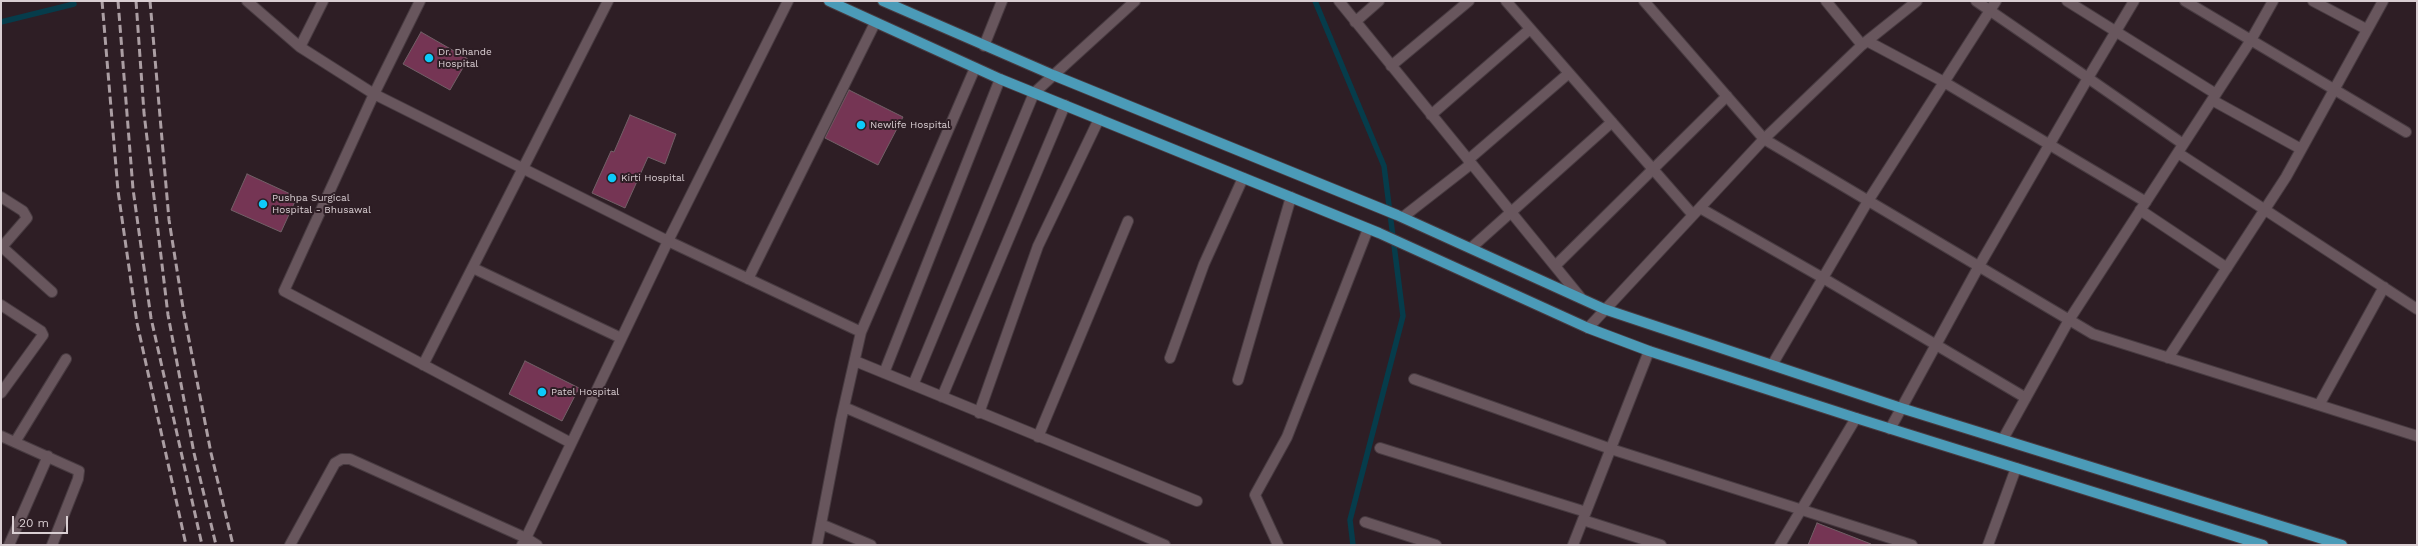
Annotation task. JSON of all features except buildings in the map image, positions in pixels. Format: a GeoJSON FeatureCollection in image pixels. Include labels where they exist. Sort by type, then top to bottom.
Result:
{"type":"FeatureCollection","features":[{"type":"Feature","properties":{"kind":"main road"},"geometry":{"type":"LineString","coordinates":[[829,1],[1000,79],[1379,233],[1588,328],[1649,351],[1890,429],[2258,544]]}},
{"type":"Feature","properties":{"kind":"main road"},"geometry":{"type":"LineString","coordinates":[[882,1],[1053,75],[1400,216],[1604,309],[1901,408],[2342,545]]}},
{"type":"Feature","properties":{"kind":"street"},"geometry":{"type":"LineString","coordinates":[[247,1],[300,48],[374,94],[668,241],[861,332]]}},
{"type":"Feature","properties":{"kind":"street"},"geometry":{"type":"LineString","coordinates":[[300,48],[322,1]]}},
{"type":"Feature","properties":{"kind":"street"},"geometry":{"type":"LineString","coordinates":[[420,1],[374,94],[284,291],[571,443]]}},
{"type":"Feature","properties":{"kind":"street"},"geometry":{"type":"LineString","coordinates":[[423,365],[608,1]]}},
{"type":"Feature","properties":{"kind":"street"},"geometry":{"type":"LineString","coordinates":[[524,542],[668,241],[788,1]]}},
{"type":"Feature","properties":{"kind":"street"},"geometry":{"type":"LineString","coordinates":[[984,46],[1002,1]]}},
{"type":"Feature","properties":{"kind":"street"},"geometry":{"type":"LineString","coordinates":[[913,385],[1034,92],[1135,1]]}},
{"type":"Feature","properties":{"kind":"street"},"geometry":{"type":"LineString","coordinates":[[1338,1],[1581,298]]}},
{"type":"Feature","properties":{"kind":"street"},"geometry":{"type":"LineString","coordinates":[[1355,22],[1379,1]]}},
{"type":"Feature","properties":{"kind":"street"},"geometry":{"type":"LineString","coordinates":[[1391,66],[1469,1]]}},
{"type":"Feature","properties":{"kind":"street"},"geometry":{"type":"LineString","coordinates":[[1506,1],[1653,169],[1696,211],[1823,278],[2026,398]]}},
{"type":"Feature","properties":{"kind":"street"},"geometry":{"type":"LineString","coordinates":[[1644,1],[1764,139],[2093,334],[2417,436]]}},
{"type":"Feature","properties":{"kind":"street"},"geometry":{"type":"LineString","coordinates":[[1826,1],[1864,43],[1944,82],[2049,145],[2143,206],[2227,268]]}},
{"type":"Feature","properties":{"kind":"street"},"geometry":{"type":"LineString","coordinates":[[1588,328],[1604,309],[1764,139],[1864,43],[1917,1]]}},
{"type":"Feature","properties":{"kind":"street"},"geometry":{"type":"LineString","coordinates":[[1976,1],[2184,144]]}},
{"type":"Feature","properties":{"kind":"street"},"geometry":{"type":"LineString","coordinates":[[1772,365],[1868,201],[1996,1]]}},
{"type":"Feature","properties":{"kind":"street"},"geometry":{"type":"LineString","coordinates":[[2067,1],[2214,97],[2301,149]]}},
{"type":"Feature","properties":{"kind":"street"},"geometry":{"type":"LineString","coordinates":[[1890,429],[1979,266],[2134,1]]}},
{"type":"Feature","properties":{"kind":"street"},"geometry":{"type":"LineString","coordinates":[[2185,1],[2406,132]]}},
{"type":"Feature","properties":{"kind":"street"},"geometry":{"type":"LineString","coordinates":[[2003,439],[2069,320],[2251,40],[2274,1]]}},
{"type":"Feature","properties":{"kind":"street"},"geometry":{"type":"LineString","coordinates":[[2313,1],[2366,30]]}},
{"type":"Feature","properties":{"kind":"street"},"geometry":{"type":"LineString","coordinates":[[2168,358],[2264,210],[2301,149],[2383,1]]}},
{"type":"Feature","properties":{"kind":"street"},"geometry":{"type":"LineString","coordinates":[[748,279],[875,23]]}},
{"type":"Feature","properties":{"kind":"street"},"geometry":{"type":"LineString","coordinates":[[1431,115],[1530,28]]}},
{"type":"Feature","properties":{"kind":"street"},"geometry":{"type":"LineString","coordinates":[[817,545],[844,407],[861,332],[975,68]]}},
{"type":"Feature","properties":{"kind":"street"},"geometry":{"type":"LineString","coordinates":[[1400,216],[1470,162],[1569,73]]}},
{"type":"Feature","properties":{"kind":"street"},"geometry":{"type":"LineString","coordinates":[[884,373],[1000,79]]}},
{"type":"Feature","properties":{"kind":"street"},"geometry":{"type":"LineString","coordinates":[[1555,266],[1727,96]]}},
{"type":"Feature","properties":{"kind":"street"},"geometry":{"type":"LineString","coordinates":[[942,397],[1065,105]]}},
{"type":"Feature","properties":{"kind":"street"},"geometry":{"type":"LineString","coordinates":[[980,413],[1038,246],[1099,119]]}},
{"type":"Feature","properties":{"kind":"street"},"geometry":{"type":"LineString","coordinates":[[1470,248],[1612,122]]}},
{"type":"Feature","properties":{"kind":"street"},"geometry":{"type":"LineString","coordinates":[[2178,153],[2417,309]]}},
{"type":"Feature","properties":{"kind":"street"},"geometry":{"type":"LineString","coordinates":[[1170,358],[1204,264],[1242,178]]}},
{"type":"Feature","properties":{"kind":"street"},"geometry":{"type":"LineString","coordinates":[[1,196],[23,211],[27,218],[1,248],[52,292]]}},
{"type":"Feature","properties":{"kind":"street"},"geometry":{"type":"LineString","coordinates":[[1238,380],[1291,197]]}},
{"type":"Feature","properties":{"kind":"street"},"geometry":{"type":"LineString","coordinates":[[1038,437],[1128,221]]}},
{"type":"Feature","properties":{"kind":"street"},"geometry":{"type":"LineString","coordinates":[[1278,545],[1255,495],[1288,438],[1368,229]]}},
{"type":"Feature","properties":{"kind":"street"},"geometry":{"type":"LineString","coordinates":[[473,268],[621,338]]}},
{"type":"Feature","properties":{"kind":"street"},"geometry":{"type":"LineString","coordinates":[[2319,405],[2384,287]]}},
{"type":"Feature","properties":{"kind":"street"},"geometry":{"type":"LineString","coordinates":[[1,305],[41,331],[43,335],[1,393]]}},
{"type":"Feature","properties":{"kind":"street"},"geometry":{"type":"LineString","coordinates":[[1573,545],[1649,351]]}},
{"type":"Feature","properties":{"kind":"street"},"geometry":{"type":"LineString","coordinates":[[15,442],[66,359]]}},
{"type":"Feature","properties":{"kind":"street"},"geometry":{"type":"LineString","coordinates":[[855,361],[1197,501]]}},
{"type":"Feature","properties":{"kind":"street"},"geometry":{"type":"LineString","coordinates":[[1414,379],[1611,449],[1912,545]]}},
{"type":"Feature","properties":{"kind":"street"},"geometry":{"type":"LineString","coordinates":[[844,407],[1165,545]]}},
{"type":"Feature","properties":{"kind":"street"},"geometry":{"type":"LineString","coordinates":[[1780,545],[1856,418]]}},
{"type":"Feature","properties":{"kind":"street"},"geometry":{"type":"LineString","coordinates":[[1,436],[76,468],[80,475],[52,545]]}},
{"type":"Feature","properties":{"kind":"street"},"geometry":{"type":"LineString","coordinates":[[1380,448],[1584,516],[1661,545]]}},
{"type":"Feature","properties":{"kind":"street"},"geometry":{"type":"LineString","coordinates":[[9,545],[48,456]]}},
{"type":"Feature","properties":{"kind":"street"},"geometry":{"type":"LineString","coordinates":[[290,545],[335,463],[342,460],[357,462],[524,542],[537,545]]}},
{"type":"Feature","properties":{"kind":"street"},"geometry":{"type":"LineString","coordinates":[[1988,545],[2016,468]]}},
{"type":"Feature","properties":{"kind":"street"},"geometry":{"type":"LineString","coordinates":[[1365,522],[1436,545]]}},
{"type":"Feature","properties":{"kind":"street"},"geometry":{"type":"LineString","coordinates":[[821,524],[871,545]]}},
{"type":"Feature","properties":{"kind":"waterway"},"geometry":{"type":"LineString","coordinates":[[1315,1],[1384,166],[1403,316],[1350,520],[1353,545]]}},
{"type":"Feature","properties":{"kind":"waterway"},"geometry":{"type":"LineString","coordinates":[[1,22],[74,4]]}},
{"type":"Feature","properties":{"kind":"railway"},"geometry":{"type":"LineString","coordinates":[[102,1],[118,191],[137,323],[186,545]]}},
{"type":"Feature","properties":{"kind":"railway"},"geometry":{"type":"LineString","coordinates":[[118,1],[133,189],[151,318],[202,545]]}},
{"type":"Feature","properties":{"kind":"railway"},"geometry":{"type":"LineString","coordinates":[[136,1],[144,113],[168,315],[194,453],[216,545]]}},
{"type":"Feature","properties":{"kind":"railway"},"geometry":{"type":"LineString","coordinates":[[150,1],[169,220],[184,314],[211,453],[233,545]]}},
{"type":"Feature","properties":{"kind":"place","name":"Dr. Dhande Hospital"},"geometry":{"type":"Point","coordinates":[429,58]}},
{"type":"Feature","properties":{"kind":"place","name":"Newlife Hospital"},"geometry":{"type":"Point","coordinates":[861,125]}},
{"type":"Feature","properties":{"kind":"place","name":"Kirti Hospital"},"geometry":{"type":"Point","coordinates":[612,178]}},
{"type":"Feature","properties":{"kind":"place","name":"Pushpa Surgical Hospital - Bhusawal"},"geometry":{"type":"Point","coordinates":[263,204]}},
{"type":"Feature","properties":{"kind":"place","name":"Patel Hospital"},"geometry":{"type":"Point","coordinates":[542,392]}}]}
